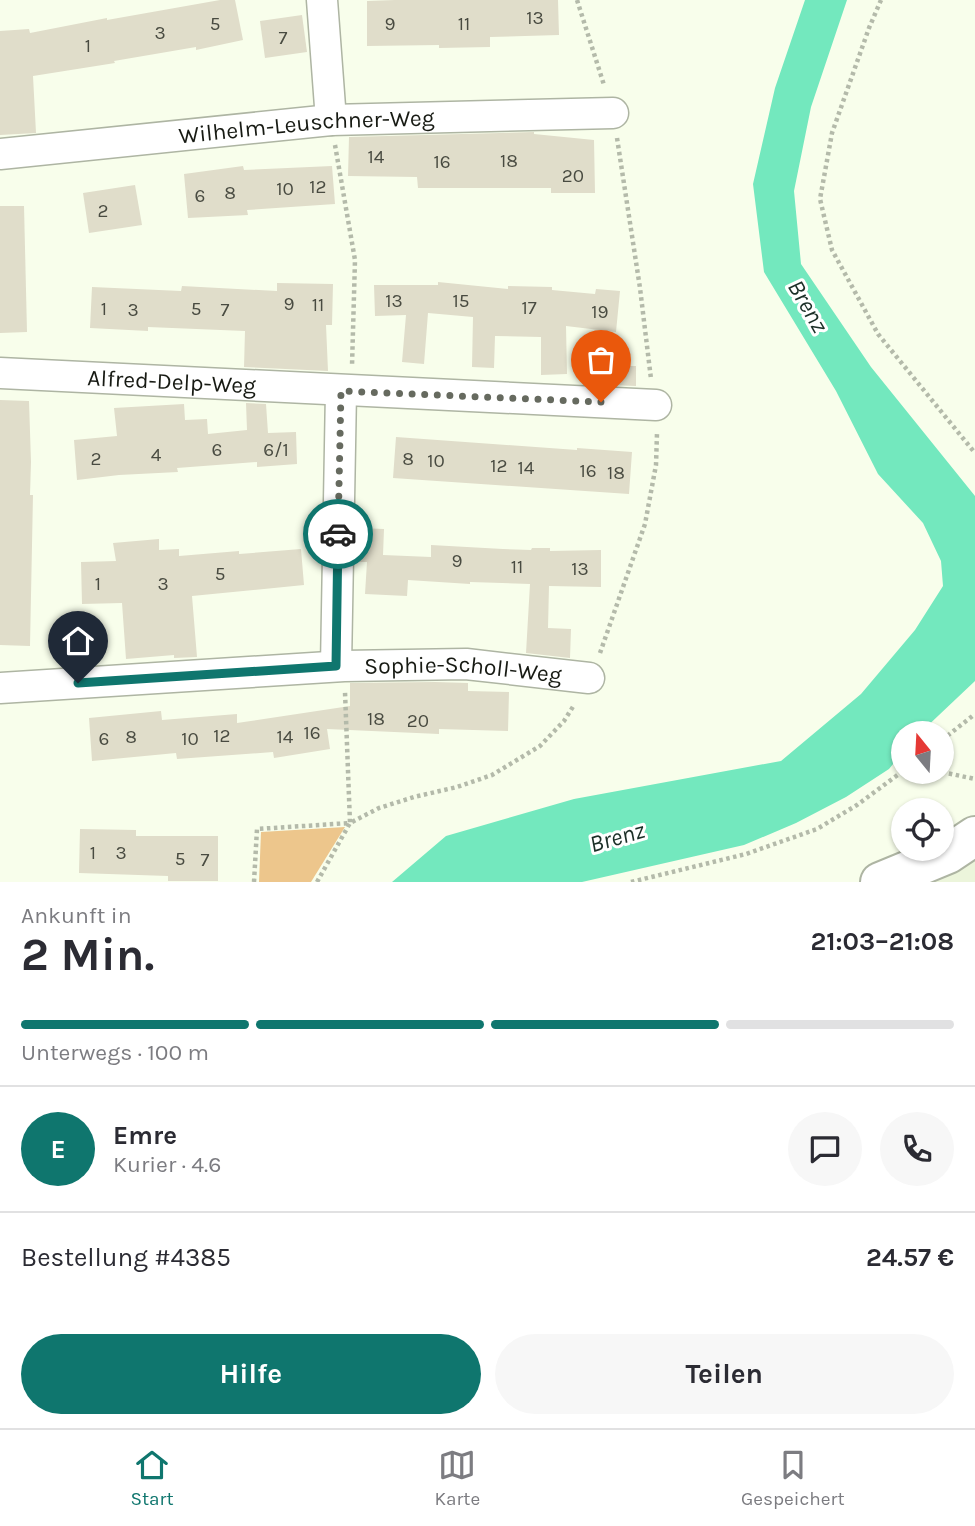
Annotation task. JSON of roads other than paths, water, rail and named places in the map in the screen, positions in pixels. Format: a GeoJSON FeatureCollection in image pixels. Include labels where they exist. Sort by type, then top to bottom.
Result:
{"type":"FeatureCollection","features":[{"type":"Feature","properties":{"kind":"street"},"geometry":{"type":"LineString","coordinates":[[322,0],[331,120]]}},
{"type":"Feature","properties":{"kind":"street","name":"Wilhelm-Leuschner-Weg"},"geometry":{"type":"LineString","coordinates":[[0,153],[331,120],[613,113]]}},
{"type":"Feature","properties":{"kind":"street","name":"Alfred-Delp-Weg"},"geometry":{"type":"LineString","coordinates":[[0,373],[656,405]]}},
{"type":"Feature","properties":{"kind":"street"},"geometry":{"type":"LineString","coordinates":[[340,666],[346,391]]}},
{"type":"Feature","properties":{"kind":"street","name":"Sophie-Scholl-Weg"},"geometry":{"type":"LineString","coordinates":[[0,688],[340,666],[466,664],[589,678]]}},
{"type":"Feature","properties":{"kind":"street"},"geometry":{"type":"LineString","coordinates":[[880,882],[948,854],[975,836]]}},
{"type":"Feature","properties":{"kind":"water","name":"Brenz"},"geometry":{"type":"Polygon","coordinates":[[[805,0],[847,0],[811,107],[794,191],[801,264],[871,367],[975,496],[975,681],[933,721],[891,721],[889,769],[846,797],[796,823],[744,845],[582,882],[392,882],[446,836],[574,799],[781,761],[861,694],[915,630],[943,586],[941,561],[923,523],[878,474],[836,391],[764,272],[753,184],[775,88],[805,0]]]}}]}
